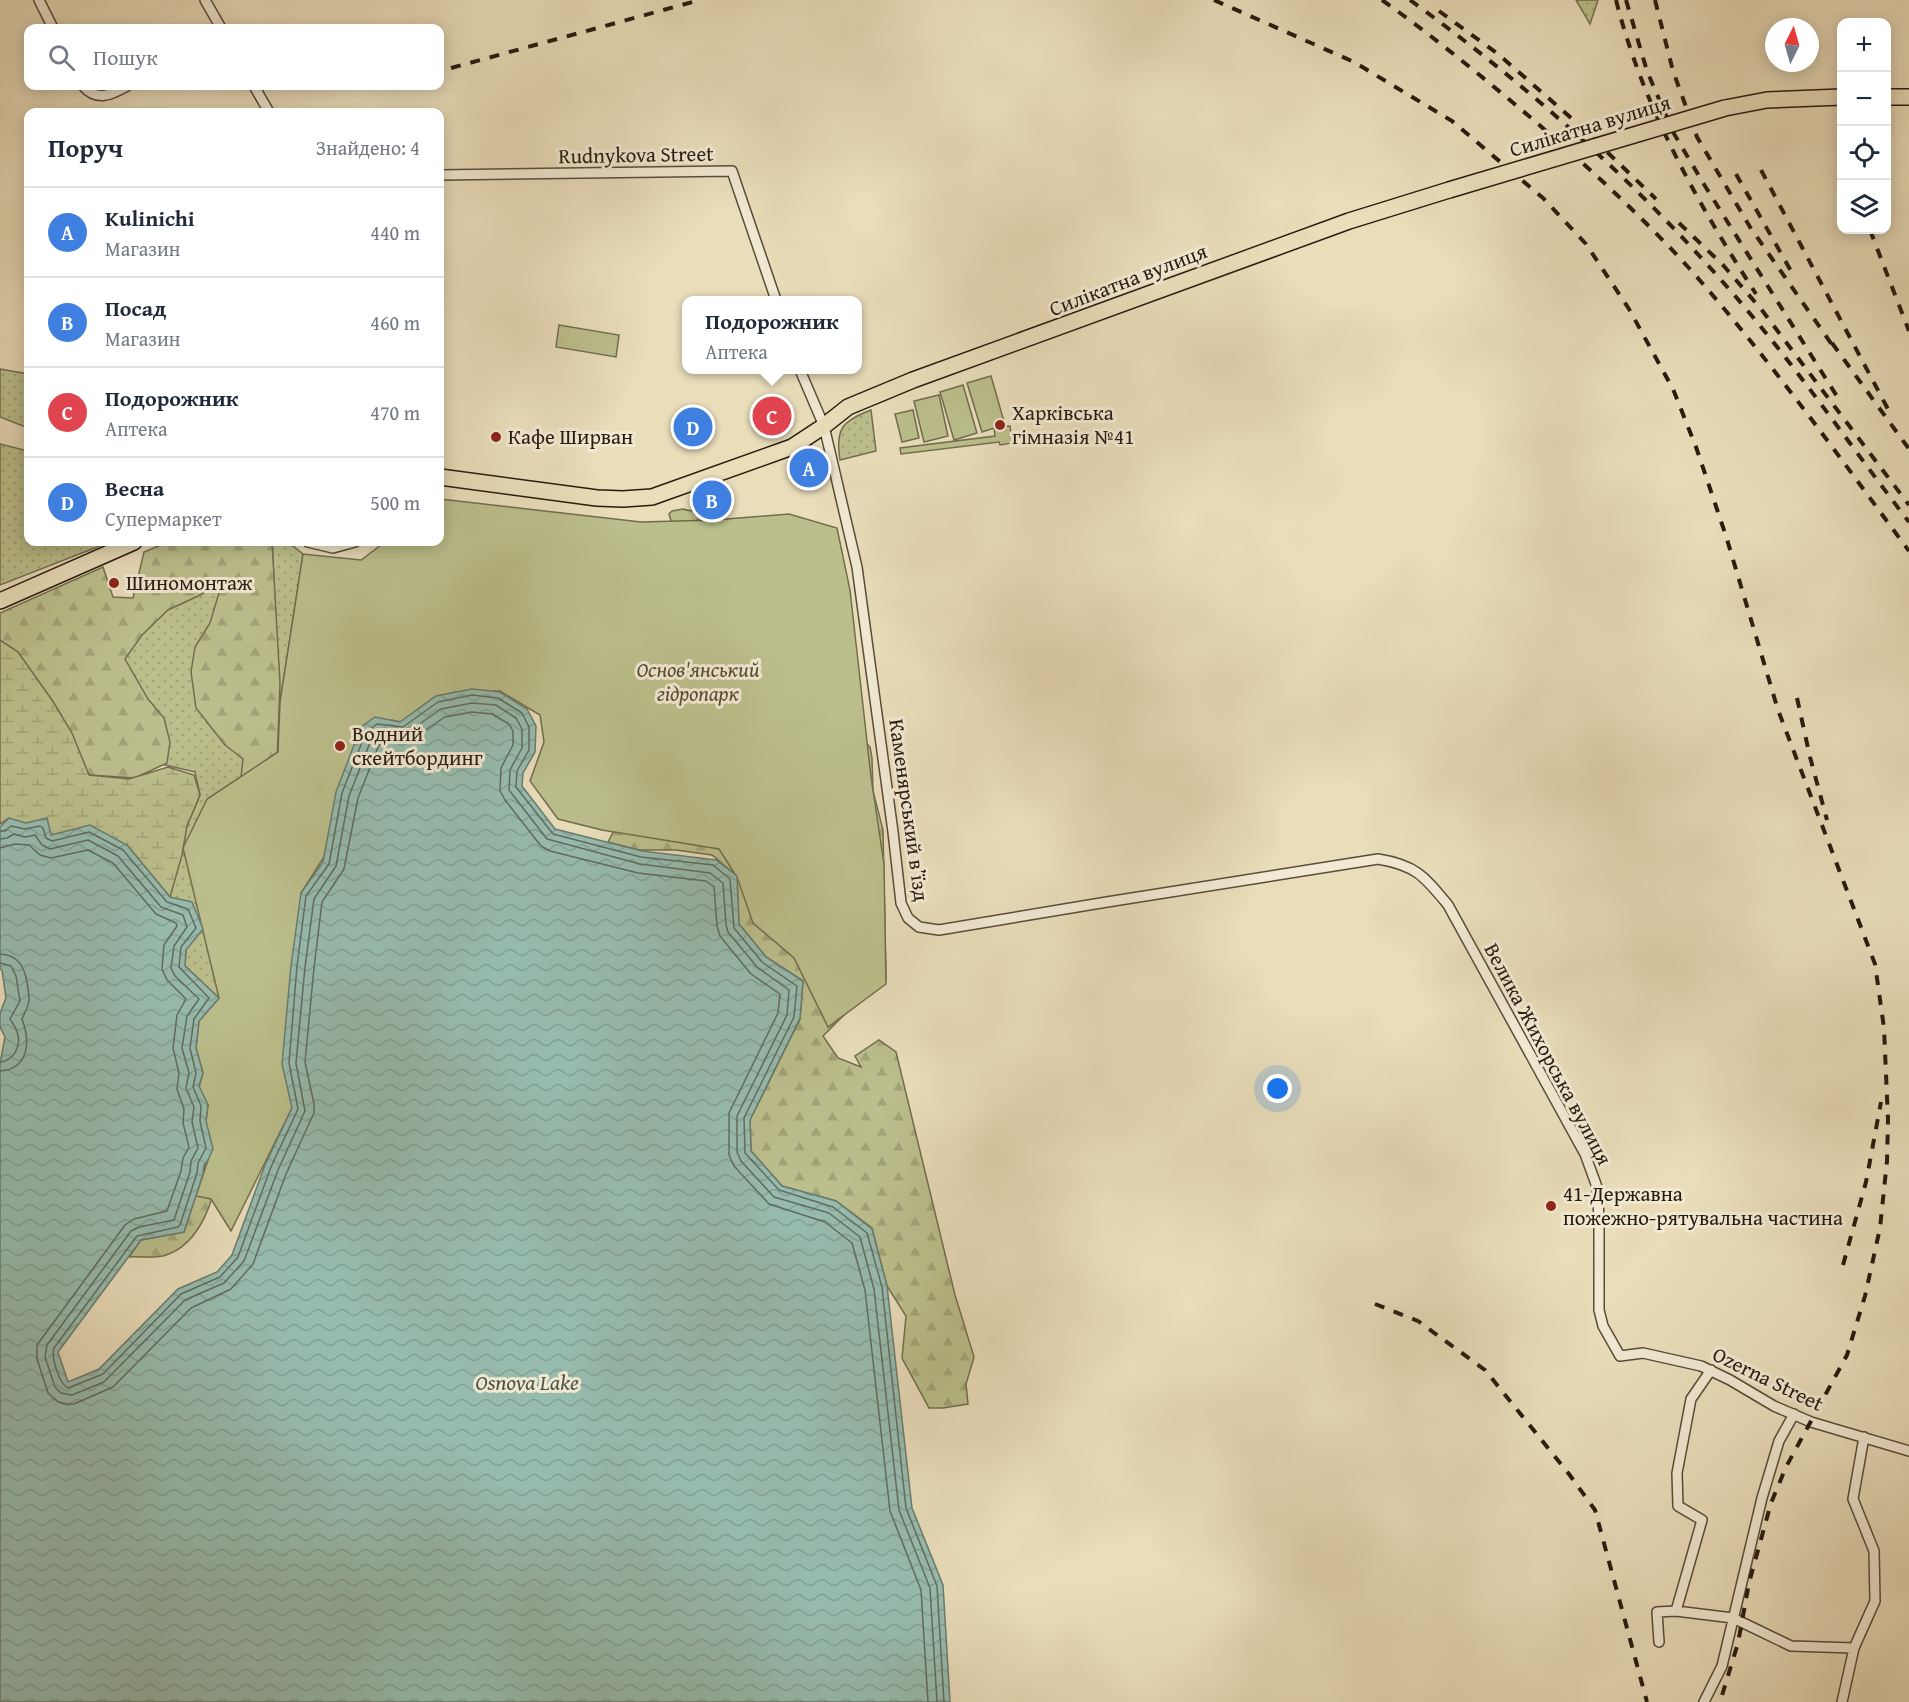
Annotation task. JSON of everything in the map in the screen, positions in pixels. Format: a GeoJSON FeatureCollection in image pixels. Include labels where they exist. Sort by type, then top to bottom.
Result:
{"type":"FeatureCollection","features":[{"type":"Feature","properties":{"kind":"main road","name":"Силікатна вулиця"},"geometry":{"type":"LineString","coordinates":[[444,478],[597,498],[652,497],[792,447],[824,426],[848,406],[913,380],[1349,221],[1725,108],[1767,100],[1837,96]]}},
{"type":"Feature","properties":{"kind":"main road"},"geometry":{"type":"LineString","coordinates":[[1891,97],[1909,97]]}},
{"type":"Feature","properties":{"kind":"main road"},"geometry":{"type":"LineString","coordinates":[[0,601],[125,546]]}},
{"type":"Feature","properties":{"kind":"street"},"geometry":{"type":"LineString","coordinates":[[39,0],[51,24]]}},
{"type":"Feature","properties":{"kind":"street"},"geometry":{"type":"LineString","coordinates":[[205,0],[219,24]]}},
{"type":"Feature","properties":{"kind":"street"},"geometry":{"type":"LineString","coordinates":[[88,90],[94,95],[104,96],[120,90]]}},
{"type":"Feature","properties":{"kind":"street"},"geometry":{"type":"LineString","coordinates":[[256,90],[267,108]]}},
{"type":"Feature","properties":{"kind":"street","name":"Rudnykova Street"},"geometry":{"type":"LineString","coordinates":[[444,175],[732,171],[776,296]]}},
{"type":"Feature","properties":{"kind":"street"},"geometry":{"type":"LineString","coordinates":[[802,374],[824,426]]}},
{"type":"Feature","properties":{"kind":"street","name":"Каменярський в’їзд"},"geometry":{"type":"LineString","coordinates":[[824,426],[857,567],[901,903],[908,918],[919,927],[939,930],[1378,859],[1400,862]]}},
{"type":"Feature","properties":{"kind":"street"},"geometry":{"type":"LineString","coordinates":[[324,546],[333,548],[341,546]]}},
{"type":"Feature","properties":{"kind":"street","name":"Велика Жихорська вулиця"},"geometry":{"type":"LineString","coordinates":[[1400,862],[1425,878],[1448,905],[1585,1154],[1597,1187],[1599,1310],[1603,1326],[1620,1356]]}},
{"type":"Feature","properties":{"kind":"street","name":"Ozerna Street"},"geometry":{"type":"LineString","coordinates":[[1620,1356],[1642,1353],[1701,1366],[1774,1406],[1811,1422],[1909,1451]]}},
{"type":"Feature","properties":{"kind":"street"},"geometry":{"type":"LineString","coordinates":[[1677,1611],[1702,1520],[1678,1506],[1677,1473],[1691,1399],[1711,1370]]}},
{"type":"Feature","properties":{"kind":"street"},"geometry":{"type":"LineString","coordinates":[[1704,1702],[1722,1666],[1762,1498],[1779,1441],[1794,1414]]}},
{"type":"Feature","properties":{"kind":"street"},"geometry":{"type":"LineString","coordinates":[[1842,1702],[1854,1648],[1875,1601],[1874,1551],[1853,1499],[1864,1437]]}},
{"type":"Feature","properties":{"kind":"street"},"geometry":{"type":"LineString","coordinates":[[1659,1642],[1657,1612],[1677,1611],[1733,1618],[1791,1646],[1854,1648]]}},
{"type":"Feature","properties":{"kind":"green space"},"geometry":{"type":"Polygon","coordinates":[[[1576,0],[1598,0],[1590,24],[1576,0]]]}},
{"type":"Feature","properties":{"kind":"green space"},"geometry":{"type":"Polygon","coordinates":[[[559,325],[619,335],[616,357],[556,347],[559,325]]]}},
{"type":"Feature","properties":{"kind":"green space"},"geometry":{"type":"Polygon","coordinates":[[[0,369],[24,373],[24,426],[0,417],[0,369]]]}},
{"type":"Feature","properties":{"kind":"green space"},"geometry":{"type":"Polygon","coordinates":[[[991,376],[1005,425],[999,427],[1010,426],[1012,443],[1000,445],[999,442],[901,454],[900,448],[995,436],[994,428],[982,432],[967,383],[991,376]]]}},
{"type":"Feature","properties":{"kind":"green space"},"geometry":{"type":"Polygon","coordinates":[[[963,385],[977,433],[954,440],[940,392],[963,385]]]}},
{"type":"Feature","properties":{"kind":"green space"},"geometry":{"type":"Polygon","coordinates":[[[939,395],[948,436],[924,442],[914,401],[939,395]]]}},
{"type":"Feature","properties":{"kind":"green space"},"geometry":{"type":"Polygon","coordinates":[[[871,410],[876,451],[840,460],[839,441],[843,428],[853,418],[871,410]]]}},
{"type":"Feature","properties":{"kind":"green space"},"geometry":{"type":"Polygon","coordinates":[[[913,410],[919,438],[902,442],[895,414],[913,410]]]}},
{"type":"Feature","properties":{"kind":"green space"},"geometry":{"type":"Polygon","coordinates":[[[0,444],[24,450],[24,546],[100,546],[0,585],[0,444]]]}},
{"type":"Feature","properties":{"kind":"green space","name":"Основ'янський гідропарк"},"geometry":{"type":"Polygon","coordinates":[[[444,499],[641,522],[714,520],[789,514],[837,528],[850,590],[871,777],[884,864],[886,984],[828,1027],[794,958],[753,923],[737,877],[719,849],[602,830],[558,819],[530,781],[544,742],[540,715],[500,691],[456,692],[435,697],[400,722],[392,720],[361,728],[324,857],[301,893],[292,1108],[231,1231],[211,1199],[196,1196],[208,1160],[206,1121],[208,1105],[199,1087],[203,1073],[196,1048],[199,1021],[219,998],[183,848],[207,799],[278,752],[280,702],[303,554],[361,560],[380,546],[444,546],[444,499]]]}},
{"type":"Feature","properties":{"kind":"green space"},"geometry":{"type":"Polygon","coordinates":[[[683,509],[716,513],[714,522],[673,528],[669,514],[672,511],[683,509]]]}},
{"type":"Feature","properties":{"kind":"green space"},"geometry":{"type":"Polygon","coordinates":[[[158,546],[272,546],[280,683],[275,815],[232,808],[241,777],[243,759],[225,745],[196,708],[191,672],[195,647],[210,623],[222,583],[168,610],[142,635],[125,659],[148,699],[164,718],[170,742],[167,763],[135,778],[89,775],[18,652],[0,640],[0,613],[103,567],[113,597],[133,598],[144,552],[158,546]]]}},
{"type":"Feature","properties":{"kind":"green space"},"geometry":{"type":"Polygon","coordinates":[[[272,546],[293,546],[303,554],[280,702],[272,546]]]}},
{"type":"Feature","properties":{"kind":"green space"},"geometry":{"type":"Polygon","coordinates":[[[228,576],[243,759],[241,802],[219,998],[185,966],[186,950],[170,897],[187,826],[200,795],[195,772],[157,763],[105,663],[149,611],[228,576]]]}},
{"type":"Feature","properties":{"kind":"green space"},"geometry":{"type":"Polygon","coordinates":[[[0,640],[18,652],[52,700],[72,733],[89,775],[129,779],[168,767],[194,775],[200,795],[187,826],[182,855],[170,897],[127,845],[50,836],[9,818],[0,824],[0,640]]]}},
{"type":"Feature","properties":{"kind":"green space"},"geometry":{"type":"Polygon","coordinates":[[[859,735],[870,747],[873,791],[883,830],[886,979],[823,1036],[838,1058],[861,1067],[855,1056],[879,1040],[896,1052],[955,1295],[974,1357],[966,1384],[968,1404],[943,1408],[929,1408],[902,1358],[906,1316],[887,1286],[872,1228],[836,1201],[782,1186],[751,1151],[750,1120],[800,1019],[803,981],[766,957],[739,924],[737,876],[712,855],[676,850],[639,850],[608,842],[619,821],[859,735]]]}},
{"type":"Feature","properties":{"kind":"green space"},"geometry":{"type":"Polygon","coordinates":[[[198,1086],[228,1141],[209,1207],[202,1223],[181,1248],[162,1256],[129,1257],[141,1240],[184,1232],[212,1145],[213,1115],[198,1086]]]}},
{"type":"Feature","properties":{"kind":"water","name":"Osnova Lake"},"geometry":{"type":"Polygon","coordinates":[[[472,689],[500,692],[527,709],[536,726],[535,752],[523,773],[522,786],[555,829],[642,851],[716,860],[737,876],[739,924],[766,957],[803,981],[800,1018],[750,1120],[751,1151],[782,1186],[836,1201],[872,1229],[887,1286],[912,1508],[943,1585],[950,1702],[0,1702],[0,1063],[5,1037],[0,1027],[0,1013],[6,998],[0,969],[0,827],[9,818],[26,823],[47,818],[51,835],[90,825],[127,845],[170,897],[192,902],[203,929],[186,950],[185,966],[219,998],[199,1021],[196,1048],[203,1073],[199,1086],[208,1105],[206,1121],[213,1149],[204,1165],[184,1232],[141,1240],[58,1352],[68,1382],[99,1369],[178,1289],[217,1272],[232,1255],[265,1165],[292,1108],[282,1064],[291,966],[301,893],[323,862],[336,792],[361,727],[375,717],[400,722],[436,696],[472,689]]]}},
{"type":"Feature","properties":{"kind":"railway"},"geometry":{"type":"LineString","coordinates":[[451,68],[700,0]]}},
{"type":"Feature","properties":{"kind":"railway"},"geometry":{"type":"LineString","coordinates":[[1214,0],[1354,62],[1452,121],[1543,198],[1586,244],[1629,309],[1673,389],[1696,447],[1726,536],[1778,710],[1875,964],[1884,1028],[1888,1120],[1887,1161],[1880,1228],[1865,1296],[1847,1355],[1786,1467],[1771,1503],[1749,1583],[1738,1643],[1720,1702]]}},
{"type":"Feature","properties":{"kind":"railway"},"geometry":{"type":"LineString","coordinates":[[1382,0],[1448,49],[1495,88],[1603,181],[1647,224],[1689,268],[1775,371],[1909,551]]}},
{"type":"Feature","properties":{"kind":"railway"},"geometry":{"type":"LineString","coordinates":[[1410,0],[1496,65],[1578,136],[1656,210],[1753,317],[1909,522]]}},
{"type":"Feature","properties":{"kind":"railway"},"geometry":{"type":"LineString","coordinates":[[1616,0],[1641,78],[1674,153],[1713,224],[1756,294]]}},
{"type":"Feature","properties":{"kind":"railway"},"geometry":{"type":"LineString","coordinates":[[1626,0],[1647,71],[1673,132],[1838,398]]}},
{"type":"Feature","properties":{"kind":"railway"},"geometry":{"type":"LineString","coordinates":[[1655,0],[1673,71],[1697,137],[1750,227],[1835,349]]}},
{"type":"Feature","properties":{"kind":"railway"},"geometry":{"type":"LineString","coordinates":[[1439,11],[1498,54],[1578,124],[1656,199]]}},
{"type":"Feature","properties":{"kind":"railway"},"geometry":{"type":"LineString","coordinates":[[1761,170],[1889,411]]}},
{"type":"Feature","properties":{"kind":"railway"},"geometry":{"type":"LineString","coordinates":[[1736,174],[1795,278]]}},
{"type":"Feature","properties":{"kind":"railway"},"geometry":{"type":"LineString","coordinates":[[1679,223],[1723,265],[1761,309],[1909,505]]}},
{"type":"Feature","properties":{"kind":"railway"},"geometry":{"type":"LineString","coordinates":[[1872,234],[1909,331]]}},
{"type":"Feature","properties":{"kind":"railway"},"geometry":{"type":"LineString","coordinates":[[1832,343],[1909,449]]}},
{"type":"Feature","properties":{"kind":"railway"},"geometry":{"type":"LineString","coordinates":[[1797,698],[1827,820]]}},
{"type":"Feature","properties":{"kind":"railway"},"geometry":{"type":"LineString","coordinates":[[1843,1265],[1866,1182],[1881,1102]]}},
{"type":"Feature","properties":{"kind":"railway"},"geometry":{"type":"LineString","coordinates":[[1375,1304],[1418,1321],[1485,1370],[1595,1510],[1647,1702]]}},
{"type":"Feature","properties":{"kind":"place","name":"Подорожник"},"geometry":{"type":"Point","coordinates":[772,416]}},
{"type":"Feature","properties":{"kind":"place","name":"Харківська гімназія №41"},"geometry":{"type":"Point","coordinates":[1000,425]}},
{"type":"Feature","properties":{"kind":"place","name":"Весна"},"geometry":{"type":"Point","coordinates":[693,427]}},
{"type":"Feature","properties":{"kind":"place","name":"Кафе Ширван"},"geometry":{"type":"Point","coordinates":[496,437]}},
{"type":"Feature","properties":{"kind":"place","name":"Kulinichi"},"geometry":{"type":"Point","coordinates":[809,468]}},
{"type":"Feature","properties":{"kind":"place","name":"Посад"},"geometry":{"type":"Point","coordinates":[712,500]}},
{"type":"Feature","properties":{"kind":"place","name":"Шиномонтаж"},"geometry":{"type":"Point","coordinates":[114,583]}},
{"type":"Feature","properties":{"kind":"place","name":"Водний скейтбординг"},"geometry":{"type":"Point","coordinates":[340,746]}},
{"type":"Feature","properties":{"kind":"place","name":"41-Державна пожежно-рятувальна частина"},"geometry":{"type":"Point","coordinates":[1551,1206]}}]}
